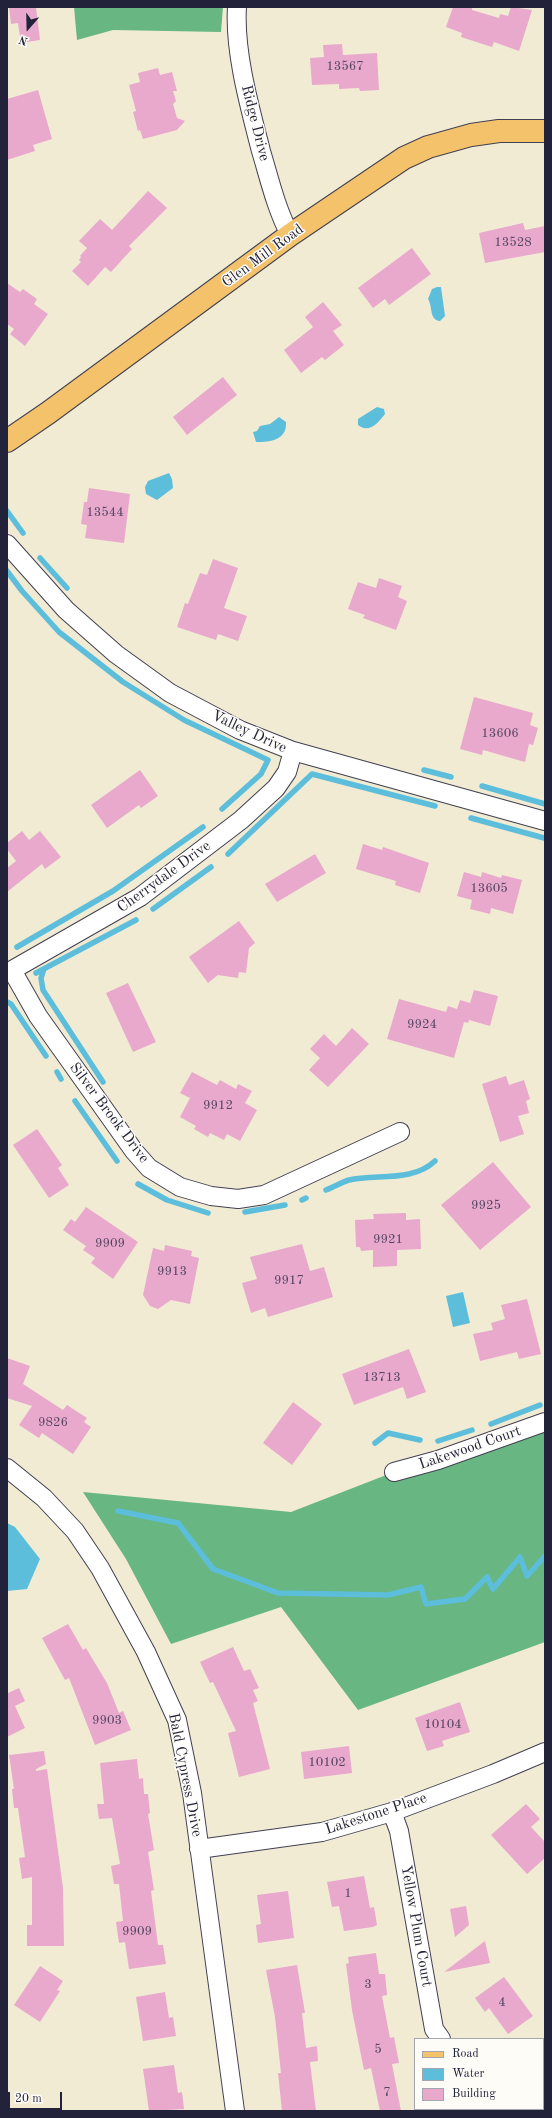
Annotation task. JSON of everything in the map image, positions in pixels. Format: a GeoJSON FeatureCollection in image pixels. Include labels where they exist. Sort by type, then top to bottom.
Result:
{"type":"FeatureCollection","features":[{"type":"Feature","properties":{"kind":"main road","name":"Glen Mill Road"},"geometry":{"type":"LineString","coordinates":[[7,441],[67,400],[290,235],[404,158],[428,147],[471,134],[499,131],[545,131]]}},
{"type":"Feature","properties":{"kind":"street","name":"Ridge Drive"},"geometry":{"type":"LineString","coordinates":[[237,7],[240,57],[254,124],[278,211],[290,235]]}},
{"type":"Feature","properties":{"kind":"street","name":"Valley Drive"},"geometry":{"type":"LineString","coordinates":[[7,544],[66,610],[116,654],[170,693],[240,730],[293,751],[545,821]]}},
{"type":"Feature","properties":{"kind":"street","name":"Cherrydale Drive"},"geometry":{"type":"LineString","coordinates":[[10,972],[140,897],[241,820],[276,788],[287,772],[293,751]]}},
{"type":"Feature","properties":{"kind":"street","name":"Silver Brook Drive"},"geometry":{"type":"LineString","coordinates":[[10,972],[38,1016],[134,1151],[149,1168],[180,1188],[210,1196],[238,1199],[264,1195],[400,1132]]}},
{"type":"Feature","properties":{"kind":"street","name":"Lakewood Court"},"geometry":{"type":"LineString","coordinates":[[394,1472],[438,1460],[545,1422]]}},
{"type":"Feature","properties":{"kind":"street","name":"Bald Cypress Drive"},"geometry":{"type":"LineString","coordinates":[[7,1468],[44,1498],[75,1531],[100,1568],[146,1652],[176,1720],[192,1793],[235,2111]]}},
{"type":"Feature","properties":{"kind":"street","name":"Lakestone Place"},"geometry":{"type":"LineString","coordinates":[[199,1849],[322,1832],[392,1812],[493,1774],[545,1752]]}},
{"type":"Feature","properties":{"kind":"street","name":"Yellow Plum Court"},"geometry":{"type":"LineString","coordinates":[[392,1812],[399,1831],[434,2029],[440,2038]]}},
{"type":"Feature","properties":{"kind":"green space"},"geometry":{"type":"Polygon","coordinates":[[[74,7],[223,7],[221,32],[113,30],[77,40],[74,7]]]}},
{"type":"Feature","properties":{"kind":"green space"},"geometry":{"type":"Polygon","coordinates":[[[545,1422],[545,1642],[358,1710],[281,1607],[171,1644],[126,1559],[83,1492],[291,1512],[394,1472],[545,1422]]]}},
{"type":"Feature","properties":{"kind":"water"},"geometry":{"type":"Polygon","coordinates":[[[441,287],[445,316],[440,321],[434,318],[428,299],[432,289],[441,287]]]}},
{"type":"Feature","properties":{"kind":"water"},"geometry":{"type":"Polygon","coordinates":[[[377,407],[384,409],[385,414],[376,424],[370,428],[358,425],[358,419],[377,407]]]}},
{"type":"Feature","properties":{"kind":"water"},"geometry":{"type":"Polygon","coordinates":[[[279,417],[286,422],[284,433],[277,439],[256,442],[253,432],[257,431],[260,426],[270,424],[279,417]]]}},
{"type":"Feature","properties":{"kind":"water"},"geometry":{"type":"Polygon","coordinates":[[[169,473],[172,479],[173,488],[157,500],[146,494],[145,487],[148,481],[169,473]]]}},
{"type":"Feature","properties":{"kind":"water"},"geometry":{"type":"Polygon","coordinates":[[[463,1292],[470,1323],[453,1327],[446,1296],[463,1292]]]}},
{"type":"Feature","properties":{"kind":"water"},"geometry":{"type":"Polygon","coordinates":[[[7,1523],[15,1527],[40,1559],[27,1589],[7,1591],[7,1523]]]}},
{"type":"Feature","properties":{"kind":"building"},"geometry":{"type":"Polygon","coordinates":[[[9,7],[36,7],[40,40],[21,43],[18,23],[11,24],[9,7]]]}},
{"type":"Feature","properties":{"kind":"building"},"geometry":{"type":"Polygon","coordinates":[[[453,7],[472,7],[472,10],[499,18],[500,14],[508,16],[511,7],[532,10],[519,51],[494,42],[492,47],[461,37],[462,33],[446,27],[453,7]]]}},
{"type":"Feature","properties":{"kind":"building"},"geometry":{"type":"Polygon","coordinates":[[[342,44],[343,55],[377,53],[379,90],[360,91],[359,88],[339,89],[339,84],[312,85],[310,58],[324,57],[323,45],[342,44]]]}},
{"type":"Feature","properties":{"kind":"building"},"geometry":{"type":"Polygon","coordinates":[[[158,68],[160,75],[172,72],[177,91],[173,91],[176,101],[173,104],[177,118],[185,121],[177,130],[143,139],[140,130],[138,131],[133,112],[136,111],[129,85],[140,82],[138,73],[158,68]]]}},
{"type":"Feature","properties":{"kind":"building"},"geometry":{"type":"Polygon","coordinates":[[[38,90],[52,139],[33,145],[35,151],[7,160],[7,99],[38,90]]]}},
{"type":"Feature","properties":{"kind":"building"},"geometry":{"type":"Polygon","coordinates":[[[148,191],[167,208],[129,246],[132,249],[111,272],[105,267],[88,286],[72,271],[81,262],[79,260],[81,257],[80,256],[87,248],[79,241],[100,219],[112,230],[148,191]]]}},
{"type":"Feature","properties":{"kind":"building"},"geometry":{"type":"Polygon","coordinates":[[[523,223],[525,230],[545,226],[545,252],[485,263],[479,233],[523,223]]]}},
{"type":"Feature","properties":{"kind":"building"},"geometry":{"type":"Polygon","coordinates":[[[412,248],[431,274],[389,305],[385,299],[373,308],[358,288],[412,248]]]}},
{"type":"Feature","properties":{"kind":"building"},"geometry":{"type":"Polygon","coordinates":[[[7,283],[20,292],[23,289],[37,299],[34,304],[48,314],[25,346],[10,334],[14,329],[7,324],[7,283]]]}},
{"type":"Feature","properties":{"kind":"building"},"geometry":{"type":"Polygon","coordinates":[[[323,302],[342,325],[333,331],[344,345],[325,360],[322,357],[301,373],[284,350],[313,327],[305,317],[323,302]]]}},
{"type":"Feature","properties":{"kind":"building"},"geometry":{"type":"Polygon","coordinates":[[[223,377],[237,395],[187,435],[173,417],[223,377]]]}},
{"type":"Feature","properties":{"kind":"building"},"geometry":{"type":"Polygon","coordinates":[[[89,488],[130,494],[124,543],[85,538],[87,525],[81,524],[84,502],[87,502],[89,488]]]}},
{"type":"Feature","properties":{"kind":"building"},"geometry":{"type":"Polygon","coordinates":[[[213,559],[238,568],[224,608],[247,616],[238,641],[218,634],[216,640],[177,627],[185,603],[188,604],[200,573],[207,575],[213,559]]]}},
{"type":"Feature","properties":{"kind":"building"},"geometry":{"type":"Polygon","coordinates":[[[379,578],[402,586],[398,597],[407,601],[396,630],[363,618],[365,615],[348,609],[358,582],[376,588],[379,578]]]}},
{"type":"Feature","properties":{"kind":"building"},"geometry":{"type":"Polygon","coordinates":[[[474,697],[533,713],[530,725],[538,728],[533,745],[529,744],[525,762],[483,750],[482,755],[460,749],[474,697]]]}},
{"type":"Feature","properties":{"kind":"building"},"geometry":{"type":"Polygon","coordinates":[[[140,770],[158,796],[141,808],[139,805],[107,828],[91,805],[140,770]]]}},
{"type":"Feature","properties":{"kind":"building"},"geometry":{"type":"Polygon","coordinates":[[[22,831],[29,840],[40,831],[61,857],[45,869],[42,864],[7,892],[7,868],[16,861],[7,849],[7,843],[22,831]]]}},
{"type":"Feature","properties":{"kind":"building"},"geometry":{"type":"Polygon","coordinates":[[[363,844],[382,850],[383,847],[429,863],[420,893],[395,885],[396,881],[356,869],[363,844]]]}},
{"type":"Feature","properties":{"kind":"building"},"geometry":{"type":"Polygon","coordinates":[[[315,854],[326,873],[277,902],[265,884],[315,854]]]}},
{"type":"Feature","properties":{"kind":"building"},"geometry":{"type":"Polygon","coordinates":[[[464,872],[481,877],[482,872],[501,878],[502,875],[522,880],[513,914],[491,908],[490,914],[470,909],[472,900],[457,896],[464,872]]]}},
{"type":"Feature","properties":{"kind":"building"},"geometry":{"type":"Polygon","coordinates":[[[239,921],[255,943],[249,948],[246,973],[239,972],[238,978],[218,975],[208,983],[189,957],[239,921]]]}},
{"type":"Feature","properties":{"kind":"building"},"geometry":{"type":"Polygon","coordinates":[[[128,983],[156,1042],[133,1052],[106,993],[128,983]]]}},
{"type":"Feature","properties":{"kind":"building"},"geometry":{"type":"Polygon","coordinates":[[[474,990],[498,996],[490,1026],[469,1020],[468,1023],[464,1022],[454,1058],[387,1039],[399,999],[446,1012],[448,1006],[457,1009],[460,1000],[470,1003],[474,990]]]}},
{"type":"Feature","properties":{"kind":"building"},"geometry":{"type":"Polygon","coordinates":[[[352,1028],[369,1044],[328,1087],[309,1070],[320,1058],[310,1049],[324,1034],[336,1046],[352,1028]]]}},
{"type":"Feature","properties":{"kind":"building"},"geometry":{"type":"Polygon","coordinates":[[[192,1072],[217,1085],[220,1080],[236,1089],[238,1084],[252,1091],[245,1103],[257,1110],[240,1141],[227,1134],[224,1140],[210,1133],[208,1137],[194,1129],[196,1126],[180,1117],[190,1098],[180,1093],[192,1072]]]}},
{"type":"Feature","properties":{"kind":"building"},"geometry":{"type":"Polygon","coordinates":[[[506,1076],[509,1085],[524,1080],[530,1099],[526,1101],[529,1113],[518,1116],[524,1134],[500,1142],[482,1084],[506,1076]]]}},
{"type":"Feature","properties":{"kind":"building"},"geometry":{"type":"Polygon","coordinates":[[[37,1129],[62,1165],[58,1168],[69,1185],[49,1198],[13,1145],[37,1129]]]}},
{"type":"Feature","properties":{"kind":"building"},"geometry":{"type":"Polygon","coordinates":[[[493,1162],[531,1207],[480,1250],[441,1205],[493,1162]]]}},
{"type":"Feature","properties":{"kind":"building"},"geometry":{"type":"Polygon","coordinates":[[[86,1207],[138,1242],[113,1279],[91,1263],[95,1258],[83,1250],[86,1246],[63,1230],[71,1219],[75,1222],[86,1207]]]}},
{"type":"Feature","properties":{"kind":"building"},"geometry":{"type":"Polygon","coordinates":[[[406,1213],[406,1220],[420,1219],[421,1249],[397,1250],[397,1266],[373,1267],[373,1250],[361,1251],[360,1247],[356,1247],[355,1220],[374,1219],[373,1214],[406,1213]]]}},
{"type":"Feature","properties":{"kind":"building"},"geometry":{"type":"Polygon","coordinates":[[[302,1244],[310,1271],[324,1267],[333,1297],[268,1317],[265,1308],[251,1313],[242,1283],[257,1279],[250,1257],[302,1244]]]}},
{"type":"Feature","properties":{"kind":"building"},"geometry":{"type":"Polygon","coordinates":[[[165,1245],[192,1251],[191,1256],[199,1258],[190,1304],[171,1300],[158,1309],[150,1306],[143,1295],[153,1248],[164,1251],[165,1245]]]}},
{"type":"Feature","properties":{"kind":"building"},"geometry":{"type":"Polygon","coordinates":[[[527,1299],[541,1354],[519,1359],[517,1352],[480,1361],[473,1334],[493,1330],[491,1323],[505,1319],[501,1305],[527,1299]]]}},
{"type":"Feature","properties":{"kind":"building"},"geometry":{"type":"Polygon","coordinates":[[[409,1349],[426,1392],[407,1399],[403,1387],[354,1405],[342,1374],[409,1349]]]}},
{"type":"Feature","properties":{"kind":"building"},"geometry":{"type":"Polygon","coordinates":[[[7,1358],[30,1366],[23,1384],[63,1410],[67,1405],[87,1418],[84,1422],[91,1427],[73,1454],[42,1433],[39,1438],[19,1425],[32,1406],[7,1398],[7,1358]]]}},
{"type":"Feature","properties":{"kind":"building"},"geometry":{"type":"Polygon","coordinates":[[[293,1402],[322,1424],[292,1465],[263,1443],[293,1402]]]}},
{"type":"Feature","properties":{"kind":"building"},"geometry":{"type":"Polygon","coordinates":[[[68,1624],[83,1650],[86,1648],[107,1683],[119,1713],[123,1711],[131,1730],[95,1745],[69,1678],[65,1680],[42,1638],[68,1624]]]}},
{"type":"Feature","properties":{"kind":"building"},"geometry":{"type":"Polygon","coordinates":[[[233,1647],[244,1671],[250,1669],[259,1688],[253,1690],[258,1701],[253,1703],[270,1769],[239,1777],[228,1733],[236,1731],[213,1682],[210,1683],[200,1662],[233,1647]]]}},
{"type":"Feature","properties":{"kind":"building"},"geometry":{"type":"Polygon","coordinates":[[[19,1688],[25,1701],[15,1706],[25,1728],[7,1737],[7,1690],[8,1693],[19,1688]]]}},
{"type":"Feature","properties":{"kind":"building"},"geometry":{"type":"Polygon","coordinates":[[[460,1702],[470,1732],[442,1741],[444,1746],[427,1751],[415,1718],[460,1702]]]}},
{"type":"Feature","properties":{"kind":"building"},"geometry":{"type":"Polygon","coordinates":[[[349,1746],[352,1773],[304,1779],[301,1752],[349,1746]]]}},
{"type":"Feature","properties":{"kind":"building"},"geometry":{"type":"Polygon","coordinates":[[[44,1751],[46,1764],[36,1769],[36,1771],[47,1769],[63,1888],[64,1946],[27,1946],[27,1925],[32,1925],[32,1877],[22,1879],[19,1858],[25,1857],[18,1808],[14,1808],[12,1789],[14,1789],[9,1755],[44,1751]]]}},
{"type":"Feature","properties":{"kind":"building"},"geometry":{"type":"Polygon","coordinates":[[[137,1759],[139,1779],[143,1778],[144,1794],[148,1794],[150,1813],[148,1814],[154,1850],[148,1852],[154,1890],[151,1891],[158,1945],[163,1945],[166,1964],[129,1969],[125,1942],[119,1943],[116,1922],[123,1921],[119,1884],[114,1884],[111,1866],[120,1864],[112,1818],[99,1819],[97,1804],[104,1804],[100,1763],[137,1759]]]}},
{"type":"Feature","properties":{"kind":"building"},"geometry":{"type":"Polygon","coordinates":[[[526,1804],[540,1819],[531,1827],[545,1842],[545,1858],[527,1874],[491,1835],[526,1804]]]}},
{"type":"Feature","properties":{"kind":"building"},"geometry":{"type":"Polygon","coordinates":[[[364,1876],[370,1908],[374,1907],[377,1925],[373,1927],[344,1931],[339,1906],[332,1907],[327,1882],[364,1876]]]}},
{"type":"Feature","properties":{"kind":"building"},"geometry":{"type":"Polygon","coordinates":[[[288,1891],[294,1938],[258,1943],[256,1925],[261,1924],[257,1895],[288,1891]]]}},
{"type":"Feature","properties":{"kind":"building"},"geometry":{"type":"Polygon","coordinates":[[[466,1906],[469,1925],[455,1937],[450,1909],[466,1906]]]}},
{"type":"Feature","properties":{"kind":"building"},"geometry":{"type":"Polygon","coordinates":[[[485,1941],[490,1963],[444,1972],[485,1941]]]}},
{"type":"Feature","properties":{"kind":"building"},"geometry":{"type":"Polygon","coordinates":[[[376,1953],[379,1974],[385,1974],[387,1995],[382,1996],[390,2038],[394,2037],[399,2063],[392,2064],[401,2111],[380,2111],[371,2068],[364,2070],[352,2010],[346,1964],[349,1963],[348,1957],[376,1953]]]}},
{"type":"Feature","properties":{"kind":"building"},"geometry":{"type":"Polygon","coordinates":[[[297,1965],[305,2013],[302,2013],[306,2048],[317,2046],[318,2061],[310,2062],[316,2111],[282,2111],[278,2073],[281,2073],[275,2017],[266,1970],[297,1965]]]}},
{"type":"Feature","properties":{"kind":"building"},"geometry":{"type":"Polygon","coordinates":[[[40,1966],[63,1981],[57,1990],[60,1991],[40,2022],[14,2005],[40,1966]]]}},
{"type":"Feature","properties":{"kind":"building"},"geometry":{"type":"Polygon","coordinates":[[[504,1977],[533,2016],[508,2034],[489,2008],[485,2012],[475,1998],[504,1977]]]}},
{"type":"Feature","properties":{"kind":"building"},"geometry":{"type":"Polygon","coordinates":[[[165,1992],[169,2018],[173,2017],[176,2036],[143,2041],[136,1997],[165,1992]]]}},
{"type":"Feature","properties":{"kind":"building"},"geometry":{"type":"Polygon","coordinates":[[[174,2065],[178,2093],[182,2092],[184,2109],[149,2111],[143,2069],[174,2065]]]}},
{"type":"Feature","properties":{"kind":"waterway"},"geometry":{"type":"LineString","coordinates":[[7,511],[23,533]]}},
{"type":"Feature","properties":{"kind":"waterway"},"geometry":{"type":"LineString","coordinates":[[40,558],[67,588]]}},
{"type":"Feature","properties":{"kind":"waterway"},"geometry":{"type":"LineString","coordinates":[[7,571],[22,591],[59,632],[123,682],[184,720],[268,760],[261,774],[222,809]]}},
{"type":"Feature","properties":{"kind":"waterway"},"geometry":{"type":"LineString","coordinates":[[424,770],[451,777]]}},
{"type":"Feature","properties":{"kind":"waterway"},"geometry":{"type":"LineString","coordinates":[[228,854],[312,774],[435,806]]}},
{"type":"Feature","properties":{"kind":"waterway"},"geometry":{"type":"LineString","coordinates":[[482,786],[545,804]]}},
{"type":"Feature","properties":{"kind":"waterway"},"geometry":{"type":"LineString","coordinates":[[471,818],[544,838]]}},
{"type":"Feature","properties":{"kind":"waterway"},"geometry":{"type":"LineString","coordinates":[[17,947],[113,891],[203,827]]}},
{"type":"Feature","properties":{"kind":"waterway"},"geometry":{"type":"LineString","coordinates":[[153,909],[211,867]]}},
{"type":"Feature","properties":{"kind":"waterway"},"geometry":{"type":"LineString","coordinates":[[36,973],[136,920]]}},
{"type":"Feature","properties":{"kind":"waterway"},"geometry":{"type":"LineString","coordinates":[[44,969],[41,978],[43,990],[103,1082]]}},
{"type":"Feature","properties":{"kind":"waterway"},"geometry":{"type":"LineString","coordinates":[[7,1002],[11,1004],[46,1056]]}},
{"type":"Feature","properties":{"kind":"waterway"},"geometry":{"type":"LineString","coordinates":[[57,1072],[61,1079]]}},
{"type":"Feature","properties":{"kind":"waterway"},"geometry":{"type":"LineString","coordinates":[[75,1101],[117,1161]]}},
{"type":"Feature","properties":{"kind":"waterway"},"geometry":{"type":"LineString","coordinates":[[326,1190],[349,1180],[406,1175],[426,1168],[435,1161]]}},
{"type":"Feature","properties":{"kind":"waterway"},"geometry":{"type":"LineString","coordinates":[[138,1184],[167,1200],[208,1213]]}},
{"type":"Feature","properties":{"kind":"waterway"},"geometry":{"type":"LineString","coordinates":[[302,1200],[306,1198]]}},
{"type":"Feature","properties":{"kind":"waterway"},"geometry":{"type":"LineString","coordinates":[[245,1212],[285,1205]]}},
{"type":"Feature","properties":{"kind":"waterway"},"geometry":{"type":"LineString","coordinates":[[491,1424],[540,1405]]}},
{"type":"Feature","properties":{"kind":"waterway"},"geometry":{"type":"LineString","coordinates":[[438,1441],[472,1430]]}},
{"type":"Feature","properties":{"kind":"waterway"},"geometry":{"type":"LineString","coordinates":[[375,1443],[388,1433],[420,1440]]}},
{"type":"Feature","properties":{"kind":"waterway"},"geometry":{"type":"LineString","coordinates":[[118,1511],[178,1523],[213,1569],[278,1593],[388,1595],[421,1587],[426,1604],[465,1599],[487,1577],[493,1589],[520,1557],[527,1576],[545,1556]]}}]}
